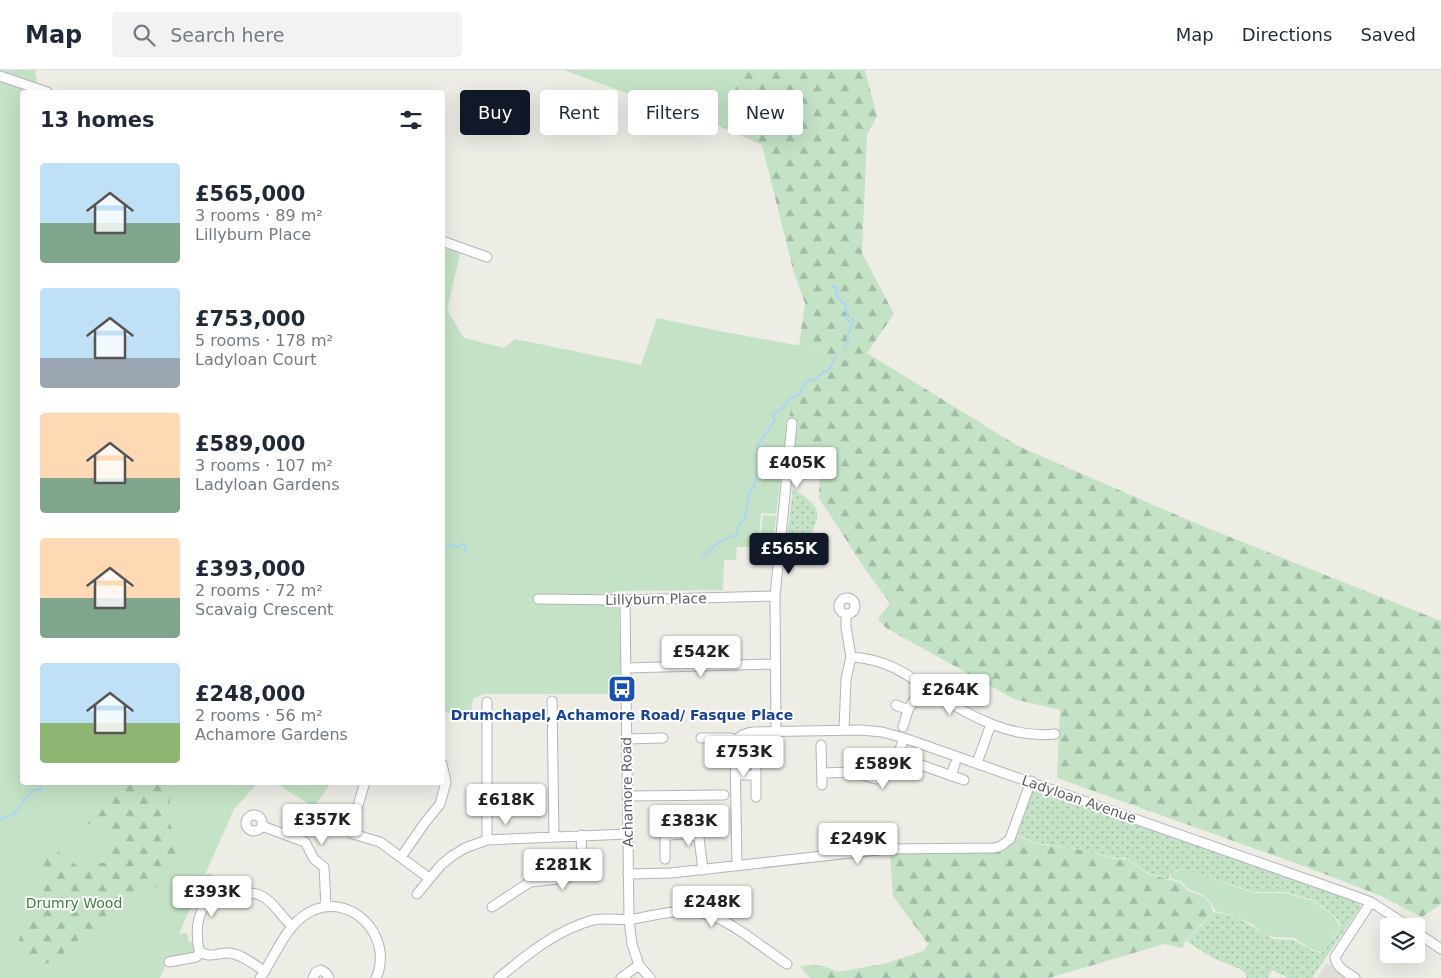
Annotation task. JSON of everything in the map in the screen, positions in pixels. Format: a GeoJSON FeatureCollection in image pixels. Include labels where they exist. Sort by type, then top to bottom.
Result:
{"type":"FeatureCollection","features":[{"type":"Feature","properties":{"kind":"street"},"geometry":{"type":"LineString","coordinates":[[0,76],[41,90]]}},
{"type":"Feature","properties":{"kind":"street"},"geometry":{"type":"LineString","coordinates":[[445,242],[487,257]]}},
{"type":"Feature","properties":{"kind":"street"},"geometry":{"type":"LineString","coordinates":[[776,731],[775,596],[792,423]]}},
{"type":"Feature","properties":{"kind":"street","name":"Lillyburn Place"},"geometry":{"type":"LineString","coordinates":[[538,599],[625,600],[775,596]]}},
{"type":"Feature","properties":{"kind":"street","name":"Achamore Road"},"geometry":{"type":"LineString","coordinates":[[625,600],[628,920],[632,944],[639,965],[650,978]]}},
{"type":"Feature","properties":{"kind":"street"},"geometry":{"type":"LineString","coordinates":[[844,730],[845,684],[851,657],[846,627],[846,614]]}},
{"type":"Feature","properties":{"kind":"street"},"geometry":{"type":"LineString","coordinates":[[851,657],[871,659],[912,676],[956,706],[991,724],[1022,733],[1037,735],[1055,734]]}},
{"type":"Feature","properties":{"kind":"street"},"geometry":{"type":"LineString","coordinates":[[626,668],[775,664]]}},
{"type":"Feature","properties":{"kind":"street"},"geometry":{"type":"LineString","coordinates":[[903,727],[908,710],[923,685]]}},
{"type":"Feature","properties":{"kind":"street"},"geometry":{"type":"LineString","coordinates":[[552,701],[554,836]]}},
{"type":"Feature","properties":{"kind":"street"},"geometry":{"type":"LineString","coordinates":[[487,702],[487,840]]}},
{"type":"Feature","properties":{"kind":"street"},"geometry":{"type":"LineString","coordinates":[[896,704],[908,710]]}},
{"type":"Feature","properties":{"kind":"street"},"geometry":{"type":"LineString","coordinates":[[977,763],[991,724]]}},
{"type":"Feature","properties":{"kind":"street","name":"Ladyloan Avenue"},"geometry":{"type":"LineString","coordinates":[[738,739],[747,732],[844,730],[874,731],[904,738],[1371,902],[1396,918]]}},
{"type":"Feature","properties":{"kind":"street"},"geometry":{"type":"LineString","coordinates":[[627,739],[663,738]]}},
{"type":"Feature","properties":{"kind":"street"},"geometry":{"type":"LineString","coordinates":[[701,738],[738,739],[735,746],[737,866]]}},
{"type":"Feature","properties":{"kind":"street"},"geometry":{"type":"LineString","coordinates":[[822,773],[853,772],[876,779],[889,774],[898,757],[904,738]]}},
{"type":"Feature","properties":{"kind":"street"},"geometry":{"type":"LineString","coordinates":[[821,745],[822,785]]}},
{"type":"Feature","properties":{"kind":"street"},"geometry":{"type":"LineString","coordinates":[[898,757],[964,780]]}},
{"type":"Feature","properties":{"kind":"street"},"geometry":{"type":"LineString","coordinates":[[756,760],[756,797]]}},
{"type":"Feature","properties":{"kind":"street"},"geometry":{"type":"LineString","coordinates":[[952,776],[955,764]]}},
{"type":"Feature","properties":{"kind":"street"},"geometry":{"type":"LineString","coordinates":[[735,775],[756,775]]}},
{"type":"Feature","properties":{"kind":"street"},"geometry":{"type":"LineString","coordinates":[[401,858],[440,804],[446,782],[445,778]]}},
{"type":"Feature","properties":{"kind":"street"},"geometry":{"type":"LineString","coordinates":[[628,874],[703,870],[886,849],[985,849],[1001,846],[1010,839],[1013,833],[1030,781]]}},
{"type":"Feature","properties":{"kind":"street"},"geometry":{"type":"LineString","coordinates":[[364,785],[350,829],[351,832],[380,842],[429,878]]}},
{"type":"Feature","properties":{"kind":"street"},"geometry":{"type":"LineString","coordinates":[[627,796],[724,796]]}},
{"type":"Feature","properties":{"kind":"street"},"geometry":{"type":"LineString","coordinates":[[660,818],[660,827],[664,836],[665,859]]}},
{"type":"Feature","properties":{"kind":"street"},"geometry":{"type":"LineString","coordinates":[[262,826],[302,840],[308,845],[314,858],[324,869],[326,907]]}},
{"type":"Feature","properties":{"kind":"street"},"geometry":{"type":"LineString","coordinates":[[417,894],[429,878],[452,856],[465,848],[487,840],[628,834]]}},
{"type":"Feature","properties":{"kind":"street"},"geometry":{"type":"LineString","coordinates":[[664,836],[674,834],[694,835],[699,838],[703,870]]}},
{"type":"Feature","properties":{"kind":"street"},"geometry":{"type":"LineString","coordinates":[[492,907],[530,882],[568,878],[578,870],[582,857],[581,835]]}},
{"type":"Feature","properties":{"kind":"street"},"geometry":{"type":"LineString","coordinates":[[209,880],[214,896]]}},
{"type":"Feature","properties":{"kind":"street"},"geometry":{"type":"LineString","coordinates":[[201,952],[197,924],[205,907],[214,896],[232,892],[257,894],[275,906],[284,920],[292,926]]}},
{"type":"Feature","properties":{"kind":"street"},"geometry":{"type":"LineString","coordinates":[[1355,978],[1338,967],[1335,957],[1371,902]]}},
{"type":"Feature","properties":{"kind":"street"},"geometry":{"type":"LineString","coordinates":[[201,952],[210,956],[231,953],[263,975],[292,926],[306,914],[326,907],[342,909],[364,920],[374,931],[378,939],[381,955],[376,978]]}},
{"type":"Feature","properties":{"kind":"street"},"geometry":{"type":"LineString","coordinates":[[499,978],[518,961],[560,932],[594,920],[615,918],[628,920],[672,912],[695,912],[708,914],[720,919],[787,964]]}},
{"type":"Feature","properties":{"kind":"street"},"geometry":{"type":"LineString","coordinates":[[1425,938],[1441,949]]}},
{"type":"Feature","properties":{"kind":"street"},"geometry":{"type":"LineString","coordinates":[[169,962],[196,957],[201,952]]}},
{"type":"Feature","properties":{"kind":"street"},"geometry":{"type":"LineString","coordinates":[[621,978],[639,965]]}},
{"type":"Feature","properties":{"kind":"street"},"geometry":{"type":"LineString","coordinates":[[313,978],[316,972],[322,970],[326,972],[329,978]]}},
{"type":"Feature","properties":{"kind":"shaded area"},"geometry":{"type":"Polygon","coordinates":[[[1327,963],[1349,978],[1317,978],[1327,963]]]}},
{"type":"Feature","properties":{"kind":"green space"},"geometry":{"type":"Polygon","coordinates":[[[0,70],[35,70],[37,83],[54,90],[20,90],[20,785],[256,785],[234,809],[179,934],[187,933],[189,942],[195,941],[197,949],[195,954],[169,957],[160,978],[0,978],[0,70]]]}},
{"type":"Feature","properties":{"kind":"green space"},"geometry":{"type":"Polygon","coordinates":[[[563,70],[734,70],[739,77],[735,90],[728,90],[728,114],[724,128],[718,126],[718,90],[628,90],[628,93],[563,70]]]}},
{"type":"Feature","properties":{"kind":"green space"},"geometry":{"type":"Polygon","coordinates":[[[734,70],[865,70],[877,116],[867,135],[862,253],[894,314],[867,353],[1018,446],[1195,523],[1441,621],[1441,904],[1422,917],[1379,895],[1309,868],[1057,778],[1060,710],[1014,699],[886,628],[878,619],[890,603],[867,572],[819,498],[820,466],[782,464],[791,407],[805,391],[830,369],[827,355],[813,348],[799,346],[805,303],[794,273],[762,145],[740,135],[803,135],[803,90],[735,90],[739,77],[734,70]]]}},
{"type":"Feature","properties":{"kind":"green space"},"geometry":{"type":"Polygon","coordinates":[[[728,114],[728,130],[724,128],[728,114]]]}},
{"type":"Feature","properties":{"kind":"green space"},"geometry":{"type":"Polygon","coordinates":[[[445,243],[461,249],[447,310],[464,338],[504,348],[515,339],[641,365],[657,318],[813,348],[827,355],[830,369],[805,391],[791,407],[776,514],[761,513],[758,547],[737,547],[736,560],[724,560],[723,590],[617,591],[615,603],[619,608],[620,694],[483,694],[473,699],[471,711],[445,713],[445,243]]]}},
{"type":"Feature","properties":{"kind":"green space"},"geometry":{"type":"Polygon","coordinates":[[[793,489],[808,499],[817,511],[816,521],[811,533],[804,544],[796,551],[786,545],[793,489]]]}},
{"type":"Feature","properties":{"kind":"green space"},"geometry":{"type":"Polygon","coordinates":[[[763,515],[776,516],[773,541],[760,539],[763,515]]]}},
{"type":"Feature","properties":{"kind":"green space","name":"Drumry Wood"},"geometry":{"type":"Polygon","coordinates":[[[118,785],[174,785],[166,816],[179,844],[175,868],[151,892],[104,920],[55,961],[39,965],[25,958],[16,948],[23,929],[38,909],[46,884],[37,867],[37,857],[56,850],[84,871],[88,858],[96,863],[107,863],[114,845],[98,825],[81,823],[90,810],[96,810],[118,785]]]}},
{"type":"Feature","properties":{"kind":"green space"},"geometry":{"type":"Polygon","coordinates":[[[278,785],[330,785],[314,807],[278,785]]]}},
{"type":"Feature","properties":{"kind":"green space"},"geometry":{"type":"Polygon","coordinates":[[[1037,789],[1359,902],[1360,908],[1312,978],[1289,978],[1272,970],[1268,978],[1247,978],[1240,969],[1213,958],[1186,941],[1214,912],[1232,915],[1274,939],[1294,940],[1313,951],[1321,953],[1334,939],[1341,925],[1333,914],[1313,900],[1286,892],[1254,892],[1182,869],[1173,872],[1168,879],[1146,872],[1127,858],[1116,858],[1077,849],[1036,843],[1016,834],[1032,791],[1037,789]]]}},
{"type":"Feature","properties":{"kind":"green space"},"geometry":{"type":"Polygon","coordinates":[[[1016,835],[1036,844],[1077,849],[1116,859],[1127,859],[1146,873],[1181,883],[1188,891],[1203,896],[1211,904],[1213,912],[1186,940],[1182,948],[1164,944],[1049,978],[810,978],[800,967],[806,965],[823,966],[838,972],[883,964],[924,951],[928,944],[893,896],[890,853],[997,852],[1006,848],[1016,835]]]}},
{"type":"Feature","properties":{"kind":"green space"},"geometry":{"type":"Polygon","coordinates":[[[1183,869],[1254,893],[1286,893],[1313,901],[1333,915],[1340,926],[1333,940],[1321,952],[1313,950],[1294,938],[1273,937],[1263,934],[1254,925],[1230,914],[1215,911],[1211,902],[1202,894],[1189,890],[1182,882],[1170,878],[1173,873],[1183,869]]]}},
{"type":"Feature","properties":{"kind":"waterway"},"geometry":{"type":"LineString","coordinates":[[832,286],[837,288],[836,296],[839,295],[838,298],[846,305],[845,311],[848,312],[846,318],[849,322],[853,318],[854,322],[844,349]]}},
{"type":"Feature","properties":{"kind":"waterway"},"geometry":{"type":"LineString","coordinates":[[702,558],[722,541],[737,535],[738,526],[744,519],[749,499],[748,495],[762,467],[757,446],[775,420],[773,416],[775,412],[779,412],[790,398],[800,394],[807,381],[814,380],[825,371],[827,372],[837,356]]}},
{"type":"Feature","properties":{"kind":"waterway"},"geometry":{"type":"LineString","coordinates":[[445,544],[458,547],[462,544],[466,546],[465,550],[467,553]]}},
{"type":"Feature","properties":{"kind":"waterway"},"geometry":{"type":"LineString","coordinates":[[0,820],[14,814],[26,797],[34,790],[41,789],[42,785]]}},
{"type":"Feature","properties":{"kind":"place","name":"Drumchapel, Achamore Road/ Fasque Place"},"geometry":{"type":"Point","coordinates":[622,689]}}]}
